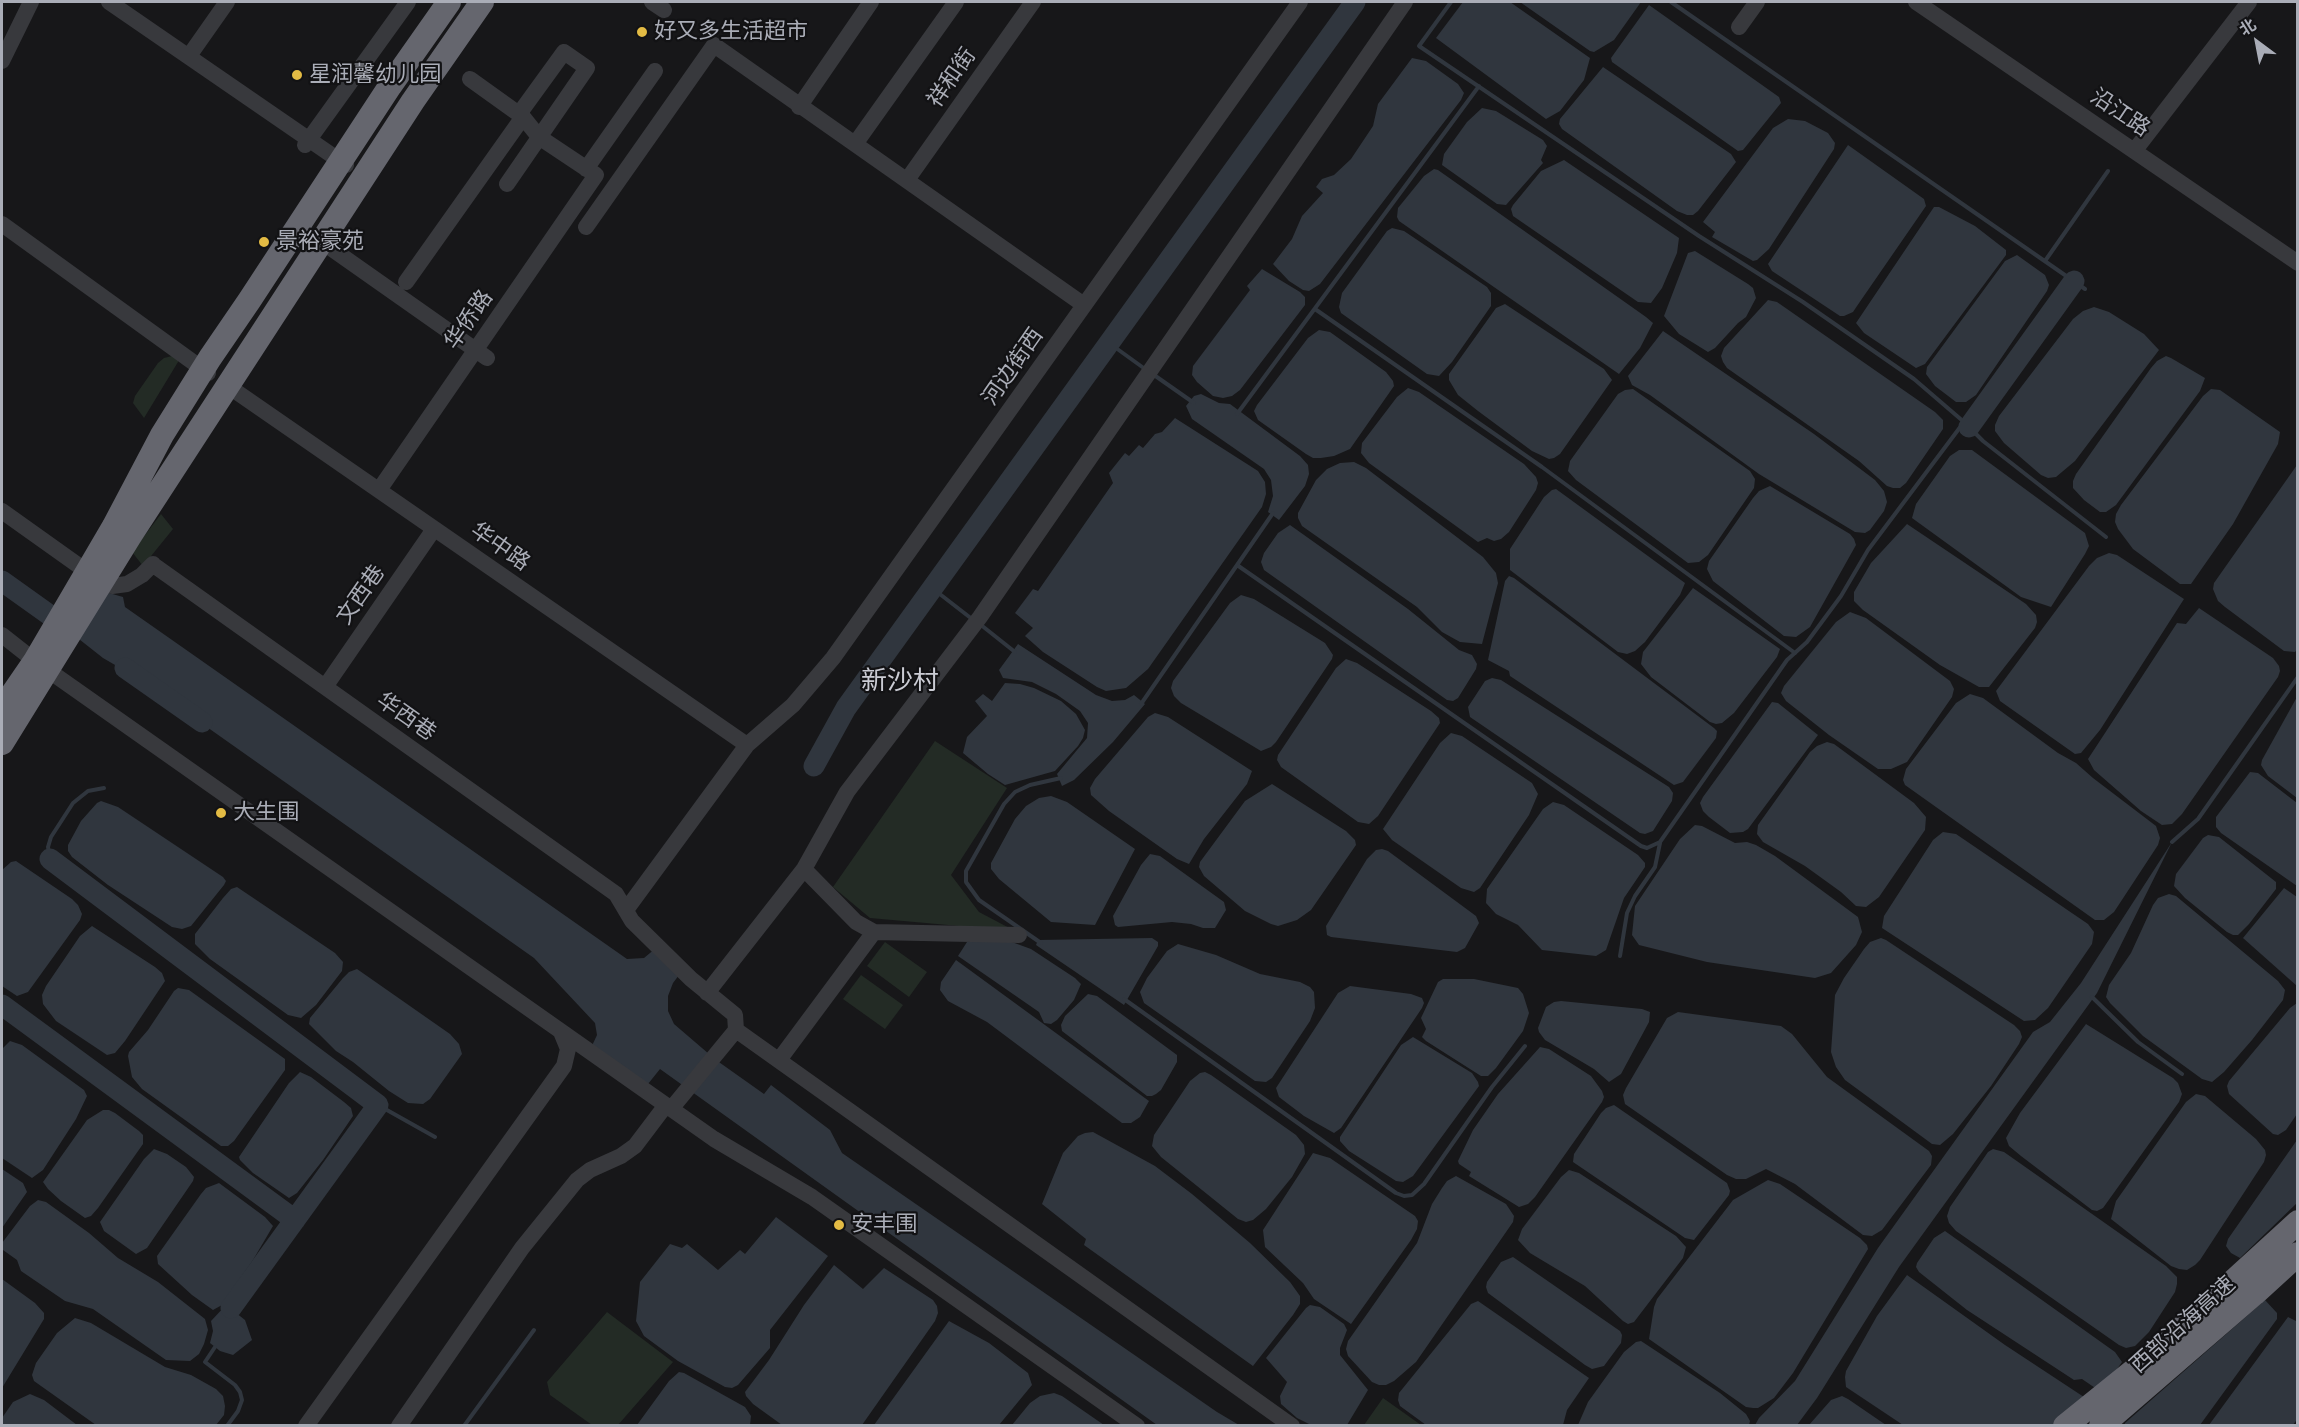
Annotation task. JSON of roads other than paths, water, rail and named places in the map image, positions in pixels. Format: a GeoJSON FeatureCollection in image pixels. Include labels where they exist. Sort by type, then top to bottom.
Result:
{"type":"FeatureCollection","features":[{"type":"Feature","properties":{"kind":"highway"},"geometry":{"type":"LineString","coordinates":[[122,531],[162,435],[210,358],[390,86],[449,2]]}},
{"type":"Feature","properties":{"kind":"highway"},"geometry":{"type":"LineString","coordinates":[[2,743],[48,656],[122,531],[228,386],[413,101],[483,2]]}},
{"type":"Feature","properties":{"kind":"highway"},"geometry":{"type":"LineString","coordinates":[[2,709],[48,656]]}},
{"type":"Feature","properties":{"kind":"highway","name":"西部沿海高速"},"geometry":{"type":"LineString","coordinates":[[2065,1425],[2148,1359],[2298,1222]]}},
{"type":"Feature","properties":{"kind":"highway","name":"西部沿海高速"},"geometry":{"type":"LineString","coordinates":[[2100,1425],[2211,1332],[2298,1254]]}},
{"type":"Feature","properties":{"kind":"street"},"geometry":{"type":"LineString","coordinates":[[2,62],[31,2]]}},
{"type":"Feature","properties":{"kind":"street"},"geometry":{"type":"LineString","coordinates":[[110,2],[346,165]]}},
{"type":"Feature","properties":{"kind":"street"},"geometry":{"type":"LineString","coordinates":[[189,56],[227,2]]}},
{"type":"Feature","properties":{"kind":"street"},"geometry":{"type":"LineString","coordinates":[[305,145],[401,2]]}},
{"type":"Feature","properties":{"kind":"street"},"geometry":{"type":"LineString","coordinates":[[800,106],[871,2]]}},
{"type":"Feature","properties":{"kind":"street"},"geometry":{"type":"LineString","coordinates":[[855,144],[956,2]]}},
{"type":"Feature","properties":{"kind":"street","name":"祥和街"},"geometry":{"type":"LineString","coordinates":[[907,180],[1033,2]]}},
{"type":"Feature","properties":{"kind":"street","name":"河边街西"},"geometry":{"type":"LineString","coordinates":[[626,910],[747,745],[793,705],[833,658],[1300,2]]}},
{"type":"Feature","properties":{"kind":"street"},"geometry":{"type":"LineString","coordinates":[[707,993],[804,869],[847,792],[976,622],[1405,2]]}},
{"type":"Feature","properties":{"kind":"street"},"geometry":{"type":"LineString","coordinates":[[1739,27],[1757,2]]}},
{"type":"Feature","properties":{"kind":"street","name":"沿江路"},"geometry":{"type":"LineString","coordinates":[[1916,2],[2298,263]]}},
{"type":"Feature","properties":{"kind":"street"},"geometry":{"type":"LineString","coordinates":[[2135,150],[2249,2]]}},
{"type":"Feature","properties":{"kind":"street"},"geometry":{"type":"LineString","coordinates":[[586,227],[714,45],[1084,305]]}},
{"type":"Feature","properties":{"kind":"street"},"geometry":{"type":"LineString","coordinates":[[406,282],[564,52],[587,68],[507,184]]}},
{"type":"Feature","properties":{"kind":"street","name":"华侨路"},"geometry":{"type":"LineString","coordinates":[[379,490],[591,172],[655,71]]}},
{"type":"Feature","properties":{"kind":"street"},"geometry":{"type":"LineString","coordinates":[[470,79],[521,115],[539,137],[591,172]]}},
{"type":"Feature","properties":{"kind":"street"},"geometry":{"type":"LineString","coordinates":[[2,224],[208,373]]}},
{"type":"Feature","properties":{"kind":"street"},"geometry":{"type":"LineString","coordinates":[[315,237],[487,358]]}},
{"type":"Feature","properties":{"kind":"street","name":"华中路"},"geometry":{"type":"LineString","coordinates":[[228,386],[747,745]]}},
{"type":"Feature","properties":{"kind":"street","name":"华西巷"},"geometry":{"type":"LineString","coordinates":[[2,511],[95,579],[112,586],[120,586],[135,580],[154,565],[616,894],[632,921],[707,993],[735,1016],[736,1030]]}},
{"type":"Feature","properties":{"kind":"street","name":"文西巷"},"geometry":{"type":"LineString","coordinates":[[325,687],[434,529]]}},
{"type":"Feature","properties":{"kind":"street"},"geometry":{"type":"LineString","coordinates":[[2,635],[48,656],[561,1031],[714,1139],[812,1197],[1137,1425]]}},
{"type":"Feature","properties":{"kind":"street"},"geometry":{"type":"LineString","coordinates":[[804,869],[856,922],[874,932],[1019,935]]}},
{"type":"Feature","properties":{"kind":"street"},"geometry":{"type":"LineString","coordinates":[[779,1060],[874,932]]}},
{"type":"Feature","properties":{"kind":"street"},"geometry":{"type":"LineString","coordinates":[[399,1425],[522,1248],[577,1180],[590,1170],[621,1156],[634,1146],[736,1030],[1292,1425]]}},
{"type":"Feature","properties":{"kind":"street"},"geometry":{"type":"LineString","coordinates":[[306,1425],[564,1066],[568,1049],[561,1031]]}},
{"type":"Feature","properties":{"kind":"waterway"},"geometry":{"type":"LineString","coordinates":[[814,766],[846,708],[1355,2]]}},
{"type":"Feature","properties":{"kind":"waterway"},"geometry":{"type":"LineString","coordinates":[[1451,2],[1419,46],[1699,236],[1803,302],[1914,379],[1983,441],[2106,537]]}},
{"type":"Feature","properties":{"kind":"waterway"},"geometry":{"type":"LineString","coordinates":[[1671,2],[2085,289]]}},
{"type":"Feature","properties":{"kind":"waterway"},"geometry":{"type":"LineString","coordinates":[[1237,414],[1479,86]]}},
{"type":"Feature","properties":{"kind":"waterway"},"geometry":{"type":"LineString","coordinates":[[2045,261],[2108,171]]}},
{"type":"Feature","properties":{"kind":"waterway"},"geometry":{"type":"LineString","coordinates":[[1969,427],[2074,281]]}},
{"type":"Feature","properties":{"kind":"waterway"},"geometry":{"type":"LineString","coordinates":[[1315,309],[1542,467],[1795,653]]}},
{"type":"Feature","properties":{"kind":"waterway"},"geometry":{"type":"LineString","coordinates":[[1109,343],[1145,369]]}},
{"type":"Feature","properties":{"kind":"waterway"},"geometry":{"type":"LineString","coordinates":[[1154,375],[1194,403]]}},
{"type":"Feature","properties":{"kind":"waterway"},"geometry":{"type":"LineString","coordinates":[[1237,565],[1647,848],[1660,842],[1787,660],[1807,642],[1841,596],[1868,550],[1964,422]]}},
{"type":"Feature","properties":{"kind":"waterway"},"geometry":{"type":"LineString","coordinates":[[1141,704],[1273,513]]}},
{"type":"Feature","properties":{"kind":"waterway"},"geometry":{"type":"LineString","coordinates":[[2,581],[72,631]]}},
{"type":"Feature","properties":{"kind":"waterway"},"geometry":{"type":"LineString","coordinates":[[932,588],[972,619]]}},
{"type":"Feature","properties":{"kind":"waterway"},"geometry":{"type":"LineString","coordinates":[[981,625],[1015,652]]}},
{"type":"Feature","properties":{"kind":"waterway"},"geometry":{"type":"LineString","coordinates":[[125,668],[202,722]]}},
{"type":"Feature","properties":{"kind":"waterway"},"geometry":{"type":"LineString","coordinates":[[2172,842],[2198,819],[2298,677]]}},
{"type":"Feature","properties":{"kind":"waterway"},"geometry":{"type":"LineString","coordinates":[[1041,943],[979,900],[966,882],[966,871],[1004,804],[1015,792],[1030,785],[1061,778]]}},
{"type":"Feature","properties":{"kind":"waterway"},"geometry":{"type":"LineString","coordinates":[[50,859],[48,847],[51,837],[73,803],[88,791],[104,788]]}},
{"type":"Feature","properties":{"kind":"waterway"},"geometry":{"type":"LineString","coordinates":[[1620,956],[1627,913],[1635,896],[1655,867],[1660,843]]}},
{"type":"Feature","properties":{"kind":"waterway"},"geometry":{"type":"LineString","coordinates":[[50,859],[378,1105],[231,1308]]}},
{"type":"Feature","properties":{"kind":"waterway"},"geometry":{"type":"LineString","coordinates":[[2092,997],[2138,1042],[2182,1074]]}},
{"type":"Feature","properties":{"kind":"waterway"},"geometry":{"type":"LineString","coordinates":[[1124,999],[1396,1193],[1404,1196],[1412,1195],[1424,1184],[1492,1087],[1525,1046]]}},
{"type":"Feature","properties":{"kind":"waterway"},"geometry":{"type":"LineString","coordinates":[[2,1005],[295,1220]]}},
{"type":"Feature","properties":{"kind":"waterway"},"geometry":{"type":"LineString","coordinates":[[378,1105],[435,1137]]}},
{"type":"Feature","properties":{"kind":"waterway"},"geometry":{"type":"LineString","coordinates":[[464,1426],[534,1330]]}},
{"type":"Feature","properties":{"kind":"waterway"},"geometry":{"type":"LineString","coordinates":[[215,1347],[205,1362],[235,1385],[242,1400],[238,1411],[227,1426]]}},
{"type":"Feature","properties":{"kind":"place","name":"好又多生活超市"},"geometry":{"type":"Point","coordinates":[642,32]}},
{"type":"Feature","properties":{"kind":"place","name":"星润馨幼儿园"},"geometry":{"type":"Point","coordinates":[297,75]}},
{"type":"Feature","properties":{"kind":"place","name":"景裕豪苑"},"geometry":{"type":"Point","coordinates":[264,242]}},
{"type":"Feature","properties":{"kind":"place","name":"大生围"},"geometry":{"type":"Point","coordinates":[221,813]}},
{"type":"Feature","properties":{"kind":"place","name":"安丰围"},"geometry":{"type":"Point","coordinates":[839,1225]}},
{"type":"Feature","properties":{"kind":"district","name":"新沙村"},"geometry":{"type":"Point","coordinates":[900,682]}}]}
